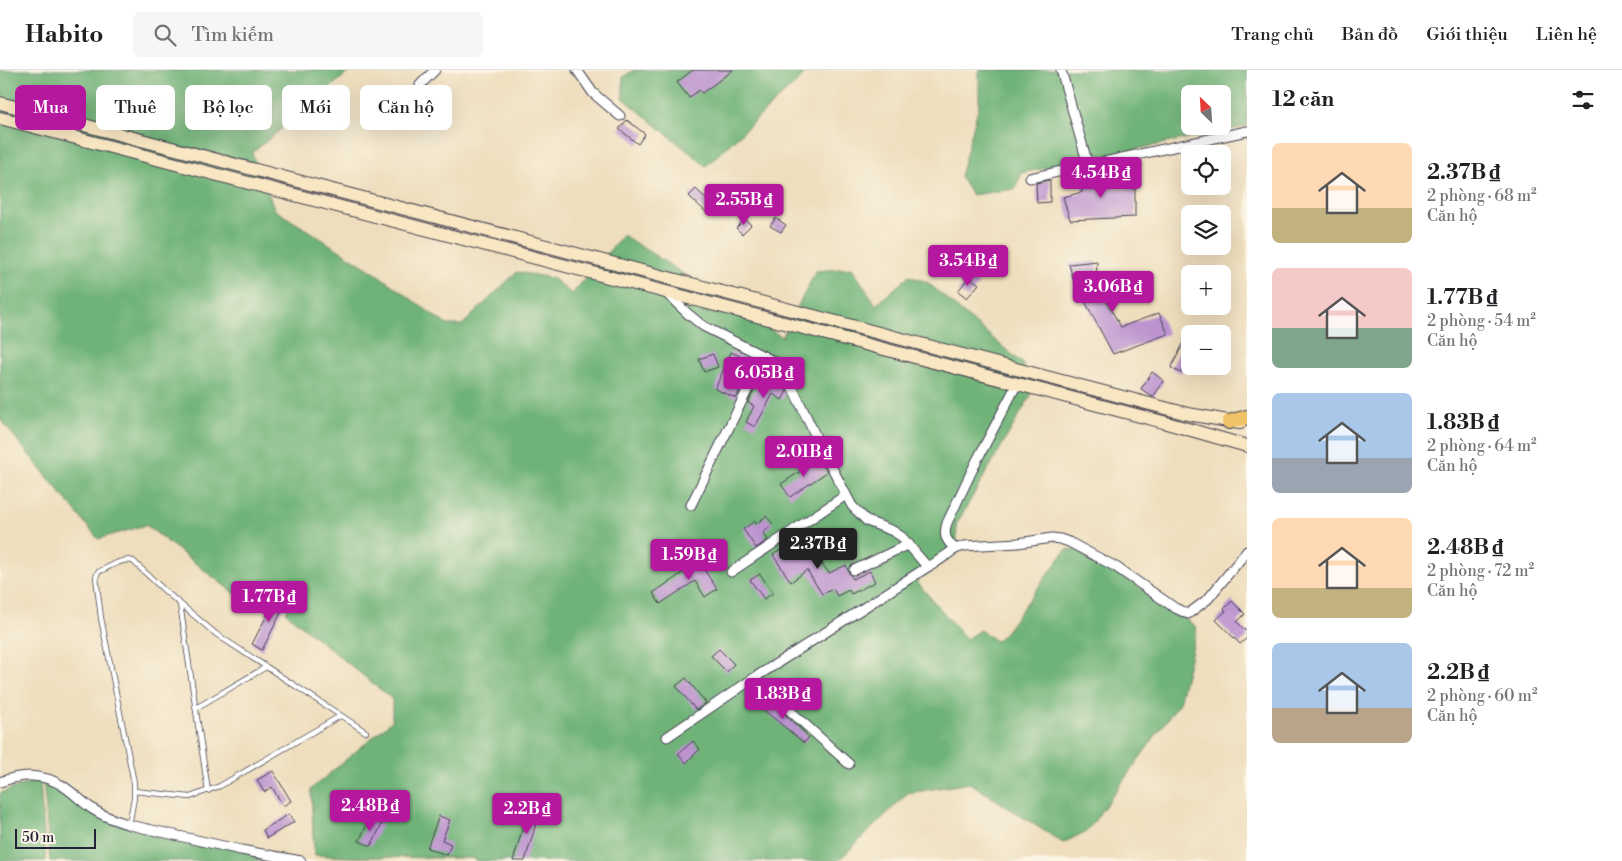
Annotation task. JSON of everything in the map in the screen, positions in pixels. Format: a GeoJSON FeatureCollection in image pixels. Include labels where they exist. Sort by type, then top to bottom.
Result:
{"type":"FeatureCollection","features":[{"type":"Feature","properties":{"kind":"main road"},"geometry":{"type":"LineString","coordinates":[[0,103],[1188,414],[1247,424]]}},
{"type":"Feature","properties":{"kind":"main road"},"geometry":{"type":"LineString","coordinates":[[0,118],[1164,422],[1247,446]]}},
{"type":"Feature","properties":{"kind":"main road"},"geometry":{"type":"LineString","coordinates":[[1229,422],[1247,417]]}},
{"type":"Feature","properties":{"kind":"street"},"geometry":{"type":"LineString","coordinates":[[420,85],[435,70]]}},
{"type":"Feature","properties":{"kind":"street"},"geometry":{"type":"LineString","coordinates":[[577,70],[593,93],[620,116]]}},
{"type":"Feature","properties":{"kind":"street"},"geometry":{"type":"LineString","coordinates":[[1061,70],[1088,165]]}},
{"type":"Feature","properties":{"kind":"street"},"geometry":{"type":"LineString","coordinates":[[1030,178],[1247,131]]}},
{"type":"Feature","properties":{"kind":"street"},"geometry":{"type":"LineString","coordinates":[[666,292],[703,326],[779,364],[785,372],[852,506],[867,521],[893,531],[902,537],[920,560],[929,566]]}},
{"type":"Feature","properties":{"kind":"street"},"geometry":{"type":"LineString","coordinates":[[691,505],[764,356]]}},
{"type":"Feature","properties":{"kind":"street"},"geometry":{"type":"LineString","coordinates":[[955,550],[946,540],[944,534],[947,523],[977,460],[1017,384]]}},
{"type":"Feature","properties":{"kind":"street"},"geometry":{"type":"LineString","coordinates":[[731,572],[846,495]]}},
{"type":"Feature","properties":{"kind":"street"},"geometry":{"type":"LineString","coordinates":[[667,737],[754,678],[955,550],[975,544],[1018,544],[1052,538],[1060,539],[1116,567],[1175,608],[1188,614],[1208,600],[1247,551]]}},
{"type":"Feature","properties":{"kind":"street"},"geometry":{"type":"LineString","coordinates":[[854,570],[909,544]]}},
{"type":"Feature","properties":{"kind":"street"},"geometry":{"type":"LineString","coordinates":[[754,678],[850,764]]}},
{"type":"Feature","properties":{"kind":"street"},"geometry":{"type":"LineString","coordinates":[[0,782],[27,775],[43,777],[62,785],[93,810],[113,820],[241,850],[301,861]]}},
{"type":"Feature","properties":{"kind":"lane"},"geometry":{"type":"LineString","coordinates":[[129,825],[134,791],[102,618],[96,577],[98,572],[129,560],[133,561],[216,634],[366,732]]}},
{"type":"Feature","properties":{"kind":"lane"},"geometry":{"type":"LineString","coordinates":[[180,604],[208,791]]}},
{"type":"Feature","properties":{"kind":"lane"},"geometry":{"type":"LineString","coordinates":[[196,708],[266,667]]}},
{"type":"Feature","properties":{"kind":"lane"},"geometry":{"type":"LineString","coordinates":[[134,791],[190,797],[208,791],[220,786],[340,716]]}},
{"type":"Feature","properties":{"kind":"green space"},"geometry":{"type":"Polygon","coordinates":[[[0,70],[351,70],[333,85],[282,85],[282,128],[252,153],[275,210],[374,272],[447,325],[462,325],[517,272],[552,278],[572,294],[623,235],[782,337],[816,271],[852,268],[876,305],[909,276],[927,282],[1023,364],[1031,395],[956,525],[958,553],[916,581],[966,639],[980,630],[996,641],[1006,631],[1066,550],[1075,549],[1134,583],[1195,626],[1196,633],[1179,703],[1087,831],[1063,843],[970,783],[908,793],[838,861],[478,861],[471,858],[314,855],[311,789],[392,721],[392,699],[286,613],[291,599],[275,589],[266,598],[235,594],[146,525],[98,539],[0,419],[0,70]]]}},
{"type":"Feature","properties":{"kind":"green space"},"geometry":{"type":"Polygon","coordinates":[[[634,70],[806,70],[802,77],[706,166],[623,98],[623,77],[634,70]]]}},
{"type":"Feature","properties":{"kind":"green space"},"geometry":{"type":"Polygon","coordinates":[[[979,70],[1247,70],[1247,126],[1231,129],[1231,85],[1181,85],[1181,135],[1204,135],[1022,173],[1015,189],[972,195],[960,177],[979,105],[979,70]]]}},
{"type":"Feature","properties":{"kind":"green space"},"geometry":{"type":"Polygon","coordinates":[[[43,777],[130,825],[294,861],[50,861],[43,777]]]}},
{"type":"Feature","properties":{"kind":"green space"},"geometry":{"type":"Polygon","coordinates":[[[34,781],[40,783],[46,861],[0,861],[0,793],[34,781]]]}},
{"type":"Feature","properties":{"kind":"building"},"geometry":{"type":"Polygon","coordinates":[[[693,70],[733,70],[702,93],[699,90],[689,98],[677,82],[693,70]]]}},
{"type":"Feature","properties":{"kind":"building"},"geometry":{"type":"Polygon","coordinates":[[[627,120],[645,134],[638,144],[619,129],[627,120]]]}},
{"type":"Feature","properties":{"kind":"building"},"geometry":{"type":"Polygon","coordinates":[[[1115,173],[1115,189],[1135,188],[1135,217],[1070,220],[1063,197],[1082,192],[1082,174],[1115,173]]]}},
{"type":"Feature","properties":{"kind":"building"},"geometry":{"type":"Polygon","coordinates":[[[1050,180],[1050,202],[1037,203],[1036,183],[1050,180]]]}},
{"type":"Feature","properties":{"kind":"building"},"geometry":{"type":"Polygon","coordinates":[[[696,189],[715,207],[708,214],[689,196],[696,189]]]}},
{"type":"Feature","properties":{"kind":"building"},"geometry":{"type":"Polygon","coordinates":[[[776,218],[786,225],[781,232],[770,226],[776,218]]]}},
{"type":"Feature","properties":{"kind":"building"},"geometry":{"type":"Polygon","coordinates":[[[745,219],[751,225],[742,234],[736,228],[745,219]]]}},
{"type":"Feature","properties":{"kind":"building"},"geometry":{"type":"Polygon","coordinates":[[[1097,261],[1096,283],[1121,327],[1159,313],[1168,334],[1113,354],[1073,279],[1069,264],[1097,261]]]}},
{"type":"Feature","properties":{"kind":"building"},"geometry":{"type":"Polygon","coordinates":[[[969,277],[979,284],[967,298],[958,291],[969,277]]]}},
{"type":"Feature","properties":{"kind":"building"},"geometry":{"type":"Polygon","coordinates":[[[1181,348],[1181,373],[1171,368],[1181,348]]]}},
{"type":"Feature","properties":{"kind":"building"},"geometry":{"type":"Polygon","coordinates":[[[731,352],[754,362],[736,398],[715,389],[731,352]]]}},
{"type":"Feature","properties":{"kind":"building"},"geometry":{"type":"Polygon","coordinates":[[[713,354],[718,367],[704,372],[699,359],[713,354]]]}},
{"type":"Feature","properties":{"kind":"building"},"geometry":{"type":"Polygon","coordinates":[[[1152,372],[1164,381],[1153,397],[1141,389],[1152,372]]]}},
{"type":"Feature","properties":{"kind":"building"},"geometry":{"type":"Polygon","coordinates":[[[779,375],[787,391],[782,400],[773,394],[755,427],[746,422],[754,406],[748,403],[760,379],[772,387],[779,375]]]}},
{"type":"Feature","properties":{"kind":"building"},"geometry":{"type":"Polygon","coordinates":[[[819,459],[827,472],[790,497],[781,484],[819,459]]]}},
{"type":"Feature","properties":{"kind":"building"},"geometry":{"type":"Polygon","coordinates":[[[766,516],[773,524],[763,533],[768,540],[756,548],[743,529],[755,521],[756,524],[766,516]]]}},
{"type":"Feature","properties":{"kind":"building"},"geometry":{"type":"Polygon","coordinates":[[[801,536],[829,573],[846,565],[853,579],[870,571],[875,582],[851,594],[849,590],[837,596],[833,589],[822,594],[807,570],[791,582],[773,555],[801,536]]]}},
{"type":"Feature","properties":{"kind":"building"},"geometry":{"type":"Polygon","coordinates":[[[709,555],[715,564],[705,571],[717,589],[705,597],[695,581],[660,604],[653,593],[709,555]]]}},
{"type":"Feature","properties":{"kind":"building"},"geometry":{"type":"Polygon","coordinates":[[[760,574],[773,593],[764,599],[750,580],[760,574]]]}},
{"type":"Feature","properties":{"kind":"building"},"geometry":{"type":"Polygon","coordinates":[[[277,596],[287,601],[262,650],[252,644],[277,596]]]}},
{"type":"Feature","properties":{"kind":"building"},"geometry":{"type":"Polygon","coordinates":[[[1232,601],[1245,614],[1237,622],[1247,632],[1247,638],[1240,644],[1216,620],[1226,611],[1224,609],[1232,601]]]}},
{"type":"Feature","properties":{"kind":"building"},"geometry":{"type":"Polygon","coordinates":[[[719,649],[734,664],[727,672],[711,656],[719,649]]]}},
{"type":"Feature","properties":{"kind":"building"},"geometry":{"type":"Polygon","coordinates":[[[686,678],[706,703],[696,710],[676,686],[686,678]]]}},
{"type":"Feature","properties":{"kind":"building"},"geometry":{"type":"Polygon","coordinates":[[[767,698],[809,737],[804,743],[759,706],[767,698]]]}},
{"type":"Feature","properties":{"kind":"building"},"geometry":{"type":"Polygon","coordinates":[[[693,741],[700,749],[686,763],[678,754],[693,741]]]}},
{"type":"Feature","properties":{"kind":"building"},"geometry":{"type":"Polygon","coordinates":[[[273,771],[291,801],[283,806],[272,787],[264,792],[257,780],[273,771]]]}},
{"type":"Feature","properties":{"kind":"building"},"geometry":{"type":"Polygon","coordinates":[[[529,807],[540,810],[525,861],[513,861],[529,807]]]}},
{"type":"Feature","properties":{"kind":"building"},"geometry":{"type":"Polygon","coordinates":[[[289,814],[294,822],[267,838],[263,830],[289,814]]]}},
{"type":"Feature","properties":{"kind":"building"},"geometry":{"type":"Polygon","coordinates":[[[439,816],[450,820],[442,840],[451,844],[447,855],[427,848],[439,816]]]}},
{"type":"Feature","properties":{"kind":"building"},"geometry":{"type":"Polygon","coordinates":[[[370,818],[382,824],[371,846],[359,841],[370,818]]]}}]}
